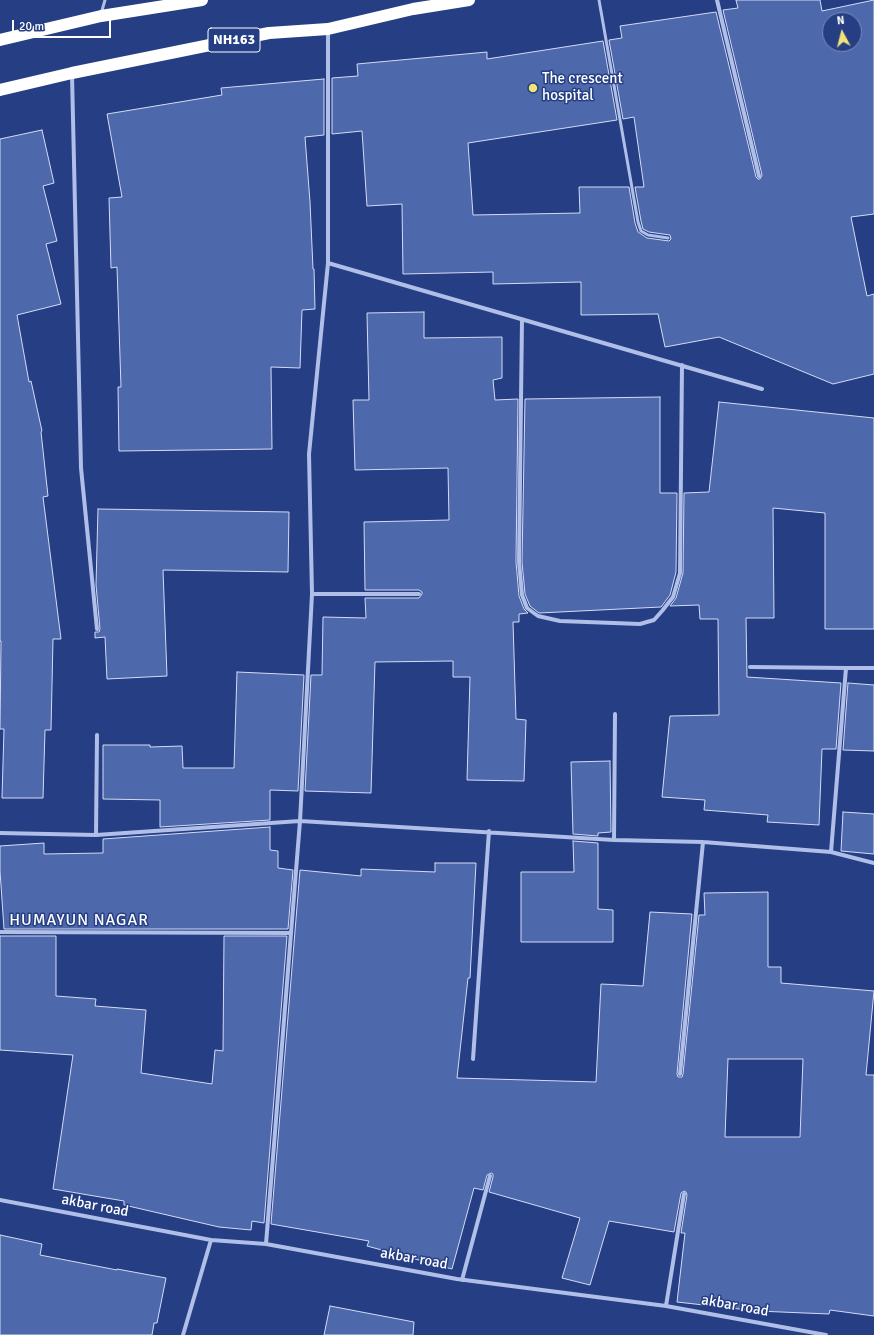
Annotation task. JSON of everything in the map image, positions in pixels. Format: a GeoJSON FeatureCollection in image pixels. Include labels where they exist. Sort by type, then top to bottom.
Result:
{"type":"FeatureCollection","features":[{"type":"Feature","properties":{"kind":"highway"},"geometry":{"type":"LineString","coordinates":[[0,40],[101,16],[202,0]]}},
{"type":"Feature","properties":{"kind":"highway","name":"NH163"},"geometry":{"type":"LineString","coordinates":[[0,90],[72,73],[269,33],[328,29],[413,9],[469,0]]}},
{"type":"Feature","properties":{"kind":"street"},"geometry":{"type":"LineString","coordinates":[[717,0],[759,176]]}},
{"type":"Feature","properties":{"kind":"street"},"geometry":{"type":"LineString","coordinates":[[266,1244],[300,821],[312,594],[309,454],[328,263],[328,29]]}},
{"type":"Feature","properties":{"kind":"street"},"geometry":{"type":"LineString","coordinates":[[72,73],[81,468],[97,629]]}},
{"type":"Feature","properties":{"kind":"street"},"geometry":{"type":"LineString","coordinates":[[328,263],[762,389]]}},
{"type":"Feature","properties":{"kind":"street"},"geometry":{"type":"LineString","coordinates":[[522,319],[519,562],[522,594],[527,608],[538,616],[560,621],[640,624],[654,620],[673,596],[680,573],[682,365]]}},
{"type":"Feature","properties":{"kind":"street"},"geometry":{"type":"LineString","coordinates":[[312,594],[419,594]]}},
{"type":"Feature","properties":{"kind":"street"},"geometry":{"type":"LineString","coordinates":[[750,667],[874,668]]}},
{"type":"Feature","properties":{"kind":"street"},"geometry":{"type":"LineString","coordinates":[[830,852],[846,668]]}},
{"type":"Feature","properties":{"kind":"street"},"geometry":{"type":"LineString","coordinates":[[614,840],[615,714]]}},
{"type":"Feature","properties":{"kind":"street"},"geometry":{"type":"LineString","coordinates":[[96,835],[97,735]]}},
{"type":"Feature","properties":{"kind":"street"},"geometry":{"type":"LineString","coordinates":[[0,833],[96,835],[300,821],[489,831],[614,840],[702,842],[830,852],[874,862]]}},
{"type":"Feature","properties":{"kind":"street"},"geometry":{"type":"LineString","coordinates":[[473,1059],[489,831]]}},
{"type":"Feature","properties":{"kind":"street"},"geometry":{"type":"LineString","coordinates":[[680,1074],[702,842]]}},
{"type":"Feature","properties":{"kind":"street"},"geometry":{"type":"LineString","coordinates":[[0,932],[291,933]]}},
{"type":"Feature","properties":{"kind":"street"},"geometry":{"type":"LineString","coordinates":[[462,1280],[490,1176]]}},
{"type":"Feature","properties":{"kind":"street"},"geometry":{"type":"LineString","coordinates":[[666,1306],[684,1194]]}},
{"type":"Feature","properties":{"kind":"street","name":"akbar road"},"geometry":{"type":"LineString","coordinates":[[0,1200],[211,1240],[266,1244],[462,1280],[666,1306],[826,1335]]}},
{"type":"Feature","properties":{"kind":"street"},"geometry":{"type":"LineString","coordinates":[[183,1335],[211,1240]]}},
{"type":"Feature","properties":{"kind":"lane"},"geometry":{"type":"LineString","coordinates":[[101,16],[104,0]]}},
{"type":"Feature","properties":{"kind":"lane"},"geometry":{"type":"LineString","coordinates":[[599,0],[638,222],[641,231],[648,235],[668,238]]}},
{"type":"Feature","properties":{"kind":"building"},"geometry":{"type":"Polygon","coordinates":[[[736,0],[820,0],[822,11],[874,0],[874,214],[851,217],[867,296],[874,294],[874,374],[833,384],[719,337],[665,347],[658,314],[581,315],[581,282],[493,284],[493,272],[403,274],[402,204],[367,206],[362,131],[332,134],[332,78],[358,76],[357,64],[487,52],[487,59],[603,41],[617,120],[468,143],[473,215],[580,213],[579,187],[629,187],[638,232],[647,238],[669,241],[671,239],[670,235],[649,232],[643,229],[635,187],[644,187],[634,117],[623,119],[609,40],[622,38],[620,26],[716,12],[756,177],[760,179],[762,175],[723,10],[738,8],[736,0]]]}},
{"type":"Feature","properties":{"kind":"building"},"geometry":{"type":"Polygon","coordinates":[[[324,79],[324,135],[305,137],[314,269],[315,309],[302,310],[300,368],[271,367],[272,449],[119,451],[118,387],[121,387],[117,267],[111,268],[109,198],[122,197],[107,114],[222,95],[221,88],[324,79]]]}},
{"type":"Feature","properties":{"kind":"building"},"geometry":{"type":"Polygon","coordinates":[[[42,130],[54,183],[43,186],[57,241],[46,244],[61,304],[17,315],[29,382],[31,381],[42,431],[48,496],[43,497],[61,639],[53,639],[51,730],[45,730],[43,798],[2,798],[4,729],[0,729],[0,139],[42,130]]]}},
{"type":"Feature","properties":{"kind":"building"},"geometry":{"type":"Polygon","coordinates":[[[424,312],[424,338],[502,337],[502,378],[493,380],[495,400],[518,399],[516,562],[519,596],[524,609],[528,613],[519,614],[519,622],[513,622],[516,719],[526,720],[524,781],[467,780],[470,677],[453,677],[453,661],[375,662],[371,793],[305,791],[311,675],[322,675],[323,617],[366,618],[365,598],[419,598],[422,594],[419,590],[365,590],[364,522],[449,520],[448,468],[355,470],[353,400],[369,400],[367,313],[424,312]]]}},
{"type":"Feature","properties":{"kind":"building"},"geometry":{"type":"Polygon","coordinates":[[[660,397],[660,493],[677,493],[676,572],[670,595],[661,607],[539,613],[530,606],[525,594],[522,562],[525,399],[660,397]]]}},
{"type":"Feature","properties":{"kind":"building"},"geometry":{"type":"Polygon","coordinates":[[[719,402],[874,418],[874,629],[825,629],[825,513],[773,508],[774,618],[746,618],[747,677],[841,683],[836,749],[822,749],[819,825],[767,822],[768,815],[704,810],[705,800],[662,797],[670,716],[719,715],[718,619],[700,619],[699,605],[670,606],[676,598],[683,573],[684,493],[709,492],[719,402]]]}},
{"type":"Feature","properties":{"kind":"building"},"geometry":{"type":"Polygon","coordinates":[[[98,509],[289,512],[288,572],[163,570],[167,676],[107,679],[105,637],[95,638],[95,632],[99,632],[100,629],[96,585],[98,509]]]}},
{"type":"Feature","properties":{"kind":"building"},"geometry":{"type":"Polygon","coordinates":[[[237,672],[304,675],[298,791],[270,790],[270,820],[160,827],[160,800],[103,799],[103,745],[150,745],[150,747],[182,746],[183,768],[234,768],[237,672]]]}},
{"type":"Feature","properties":{"kind":"building"},"geometry":{"type":"Polygon","coordinates":[[[848,683],[874,685],[874,751],[843,750],[848,683]]]}},
{"type":"Feature","properties":{"kind":"building"},"geometry":{"type":"Polygon","coordinates":[[[610,761],[611,832],[598,833],[598,836],[573,834],[571,762],[610,761]]]}},
{"type":"Feature","properties":{"kind":"building"},"geometry":{"type":"Polygon","coordinates":[[[843,812],[874,814],[874,854],[841,851],[843,812]]]}},
{"type":"Feature","properties":{"kind":"building"},"geometry":{"type":"Polygon","coordinates":[[[270,827],[270,850],[278,851],[278,868],[293,870],[288,929],[4,929],[0,871],[0,846],[44,843],[44,854],[103,853],[103,839],[270,827]]]}},
{"type":"Feature","properties":{"kind":"building"},"geometry":{"type":"Polygon","coordinates":[[[573,841],[598,843],[598,909],[613,910],[613,942],[521,942],[521,872],[574,872],[573,841]]]}},
{"type":"Feature","properties":{"kind":"building"},"geometry":{"type":"Polygon","coordinates":[[[435,863],[476,863],[470,978],[468,978],[457,1078],[596,1082],[601,984],[643,986],[650,912],[692,914],[677,1074],[678,1077],[682,1077],[699,915],[705,915],[704,893],[768,892],[768,967],[781,967],[781,983],[874,991],[866,1075],[874,1075],[874,1316],[830,1310],[829,1314],[757,1311],[677,1302],[685,1233],[681,1233],[687,1195],[684,1191],[681,1193],[674,1232],[609,1221],[590,1285],[562,1278],[580,1218],[489,1192],[493,1177],[493,1174],[491,1173],[487,1175],[483,1190],[474,1188],[452,1269],[367,1246],[369,1241],[271,1224],[300,870],[361,876],[361,869],[435,872],[435,863]],[[728,1059],[725,1137],[800,1137],[803,1059],[728,1059]]]}},
{"type":"Feature","properties":{"kind":"building"},"geometry":{"type":"Polygon","coordinates":[[[0,936],[56,936],[56,996],[96,999],[95,1006],[146,1010],[141,1073],[212,1084],[215,1050],[223,1051],[224,936],[287,936],[264,1223],[252,1221],[251,1230],[219,1227],[124,1205],[124,1201],[53,1189],[73,1055],[0,1050],[0,936]]]}},
{"type":"Feature","properties":{"kind":"building"},"geometry":{"type":"Polygon","coordinates":[[[0,1235],[42,1244],[40,1255],[166,1278],[157,1323],[154,1323],[152,1335],[0,1335],[0,1235]]]}},
{"type":"Feature","properties":{"kind":"building"},"geometry":{"type":"Polygon","coordinates":[[[330,1306],[414,1322],[413,1335],[324,1335],[330,1306]]]}},
{"type":"Feature","properties":{"kind":"place","name":"The crescent hospital"},"geometry":{"type":"Point","coordinates":[533,88]}},
{"type":"Feature","properties":{"kind":"district","name":"HUMAYUN NAGAR"},"geometry":{"type":"Point","coordinates":[79,921]}}]}
